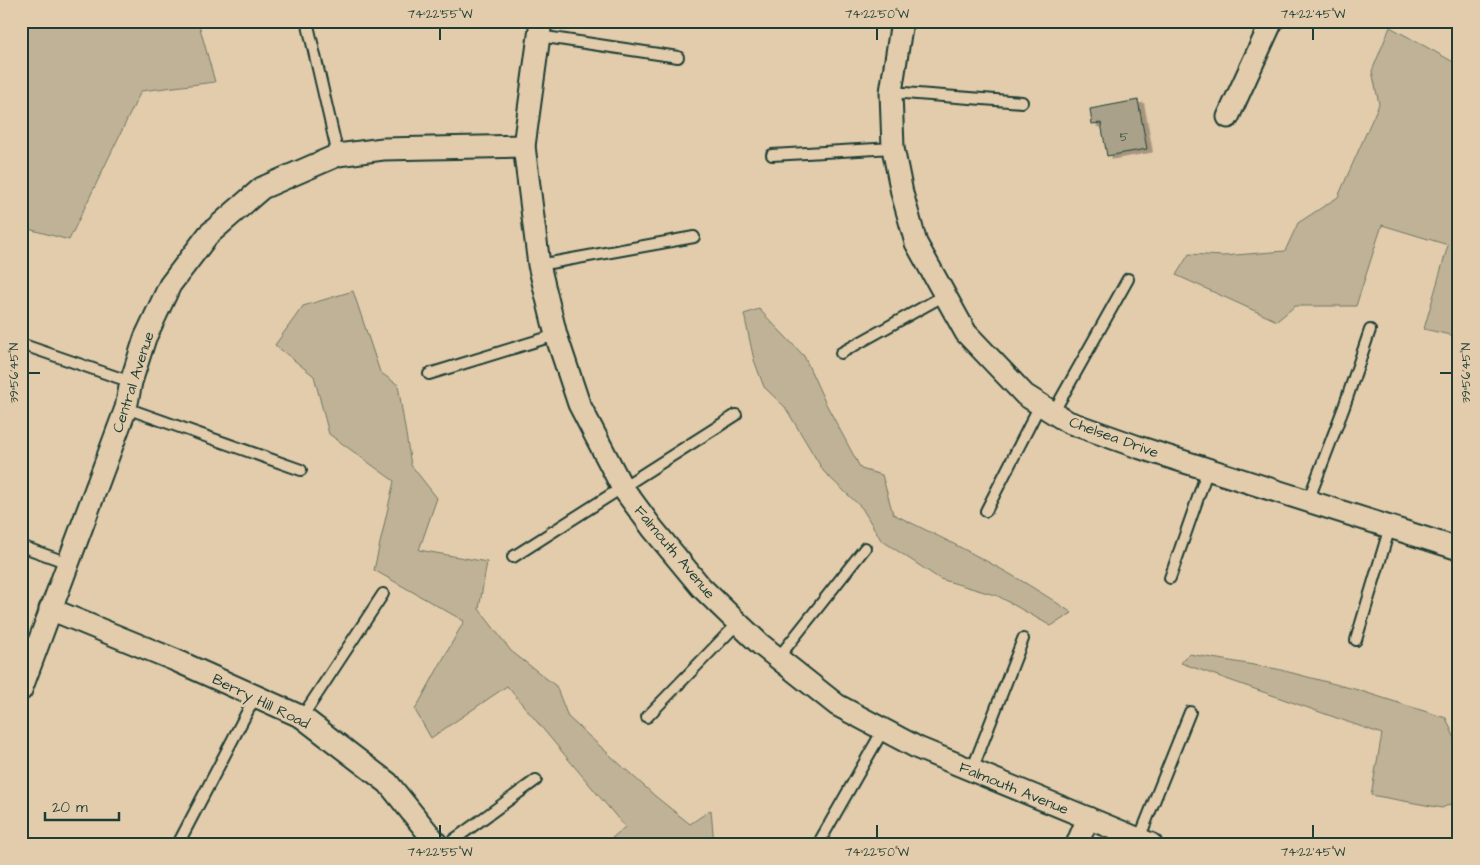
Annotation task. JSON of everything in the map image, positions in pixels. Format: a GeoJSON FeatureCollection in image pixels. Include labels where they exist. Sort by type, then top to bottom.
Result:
{"type":"FeatureCollection","features":[{"type":"Feature","properties":{"kind":"street","name":"Chelsea Drive"},"geometry":{"type":"LineString","coordinates":[[902,21],[892,92],[893,148],[902,193],[916,243],[966,333],[1025,395],[1068,422],[1208,470],[1459,548]]}},
{"type":"Feature","properties":{"kind":"street"},"geometry":{"type":"LineString","coordinates":[[1228,117],[1272,21]]}},
{"type":"Feature","properties":{"kind":"street","name":"Falmouth Avenue"},"geometry":{"type":"LineString","coordinates":[[540,28],[524,146],[539,265],[556,335],[579,404],[622,487],[653,529],[701,588],[778,658],[837,705],[918,748],[1145,841]]}},
{"type":"Feature","properties":{"kind":"street","name":"Central Avenue"},"geometry":{"type":"LineString","coordinates":[[21,690],[126,408],[131,382],[145,338],[170,285],[208,235],[262,188],[338,155],[383,149],[524,146]]}},
{"type":"Feature","properties":{"kind":"street","name":"Berry Hill Road"},"geometry":{"type":"LineString","coordinates":[[50,609],[175,660],[302,717],[388,783],[437,844]]}},
{"type":"Feature","properties":{"kind":"street"},"geometry":{"type":"LineString","coordinates":[[1077,844],[1088,818]]}},
{"type":"Feature","properties":{"kind":"lane"},"geometry":{"type":"LineString","coordinates":[[308,21],[338,155]]}},
{"type":"Feature","properties":{"kind":"lane"},"geometry":{"type":"LineString","coordinates":[[540,28],[678,57]]}},
{"type":"Feature","properties":{"kind":"lane"},"geometry":{"type":"LineString","coordinates":[[892,92],[1022,102]]}},
{"type":"Feature","properties":{"kind":"lane"},"geometry":{"type":"LineString","coordinates":[[772,155],[893,148]]}},
{"type":"Feature","properties":{"kind":"lane"},"geometry":{"type":"LineString","coordinates":[[539,265],[694,238]]}},
{"type":"Feature","properties":{"kind":"lane"},"geometry":{"type":"LineString","coordinates":[[986,511],[1128,279]]}},
{"type":"Feature","properties":{"kind":"lane"},"geometry":{"type":"LineString","coordinates":[[840,354],[945,296]]}},
{"type":"Feature","properties":{"kind":"lane"},"geometry":{"type":"LineString","coordinates":[[1308,501],[1344,407],[1370,330]]}},
{"type":"Feature","properties":{"kind":"lane"},"geometry":{"type":"LineString","coordinates":[[429,374],[556,335]]}},
{"type":"Feature","properties":{"kind":"lane"},"geometry":{"type":"LineString","coordinates":[[21,344],[131,382]]}},
{"type":"Feature","properties":{"kind":"lane"},"geometry":{"type":"LineString","coordinates":[[126,408],[301,470]]}},
{"type":"Feature","properties":{"kind":"lane"},"geometry":{"type":"LineString","coordinates":[[513,557],[736,415]]}},
{"type":"Feature","properties":{"kind":"lane"},"geometry":{"type":"LineString","coordinates":[[1170,578],[1208,470]]}},
{"type":"Feature","properties":{"kind":"lane"},"geometry":{"type":"LineString","coordinates":[[1356,640],[1390,527]]}},
{"type":"Feature","properties":{"kind":"lane"},"geometry":{"type":"LineString","coordinates":[[21,546],[68,563]]}},
{"type":"Feature","properties":{"kind":"lane"},"geometry":{"type":"LineString","coordinates":[[778,658],[865,548]]}},
{"type":"Feature","properties":{"kind":"lane"},"geometry":{"type":"LineString","coordinates":[[302,717],[383,594]]}},
{"type":"Feature","properties":{"kind":"lane"},"geometry":{"type":"LineString","coordinates":[[647,717],[738,623]]}},
{"type":"Feature","properties":{"kind":"lane"},"geometry":{"type":"LineString","coordinates":[[972,770],[1023,639]]}},
{"type":"Feature","properties":{"kind":"lane"},"geometry":{"type":"LineString","coordinates":[[178,844],[255,697]]}},
{"type":"Feature","properties":{"kind":"lane"},"geometry":{"type":"LineString","coordinates":[[1145,841],[1190,712]]}},
{"type":"Feature","properties":{"kind":"lane"},"geometry":{"type":"LineString","coordinates":[[821,840],[883,730]]}},
{"type":"Feature","properties":{"kind":"lane"},"geometry":{"type":"LineString","coordinates":[[448,844],[536,780]]}},
{"type":"Feature","properties":{"kind":"shaded area"},"geometry":{"type":"Polygon","coordinates":[[[21,21],[198,21],[215,82],[141,91],[69,240],[21,227],[21,21]]]}},
{"type":"Feature","properties":{"kind":"shaded area"},"geometry":{"type":"Polygon","coordinates":[[[1390,27],[1459,65],[1459,337],[1424,329],[1448,245],[1382,225],[1356,306],[1295,306],[1277,321],[1176,275],[1189,254],[1223,256],[1285,251],[1298,223],[1338,197],[1379,104],[1372,71],[1390,27]]]}},
{"type":"Feature","properties":{"kind":"shaded area"},"geometry":{"type":"Polygon","coordinates":[[[353,291],[380,372],[398,385],[411,465],[437,498],[419,550],[487,562],[479,609],[511,651],[556,686],[568,717],[655,796],[690,824],[711,810],[714,844],[605,844],[625,827],[507,686],[431,738],[415,710],[464,621],[374,570],[394,481],[329,434],[314,376],[275,345],[303,306],[353,291]]]}},
{"type":"Feature","properties":{"kind":"shaded area"},"geometry":{"type":"Polygon","coordinates":[[[759,309],[804,356],[825,402],[861,469],[882,475],[893,514],[1007,572],[1072,613],[1051,626],[998,596],[940,579],[881,540],[862,508],[824,472],[785,407],[764,387],[754,360],[744,314],[759,309]]]}},
{"type":"Feature","properties":{"kind":"shaded area"},"geometry":{"type":"Polygon","coordinates":[[[1189,654],[1277,669],[1358,690],[1446,718],[1459,748],[1459,800],[1442,808],[1371,795],[1382,734],[1181,663],[1189,654]]]}},
{"type":"Feature","properties":{"kind":"building"},"geometry":{"type":"Polygon","coordinates":[[[1138,100],[1147,149],[1107,156],[1101,123],[1092,124],[1090,109],[1138,100]]]}}]}
